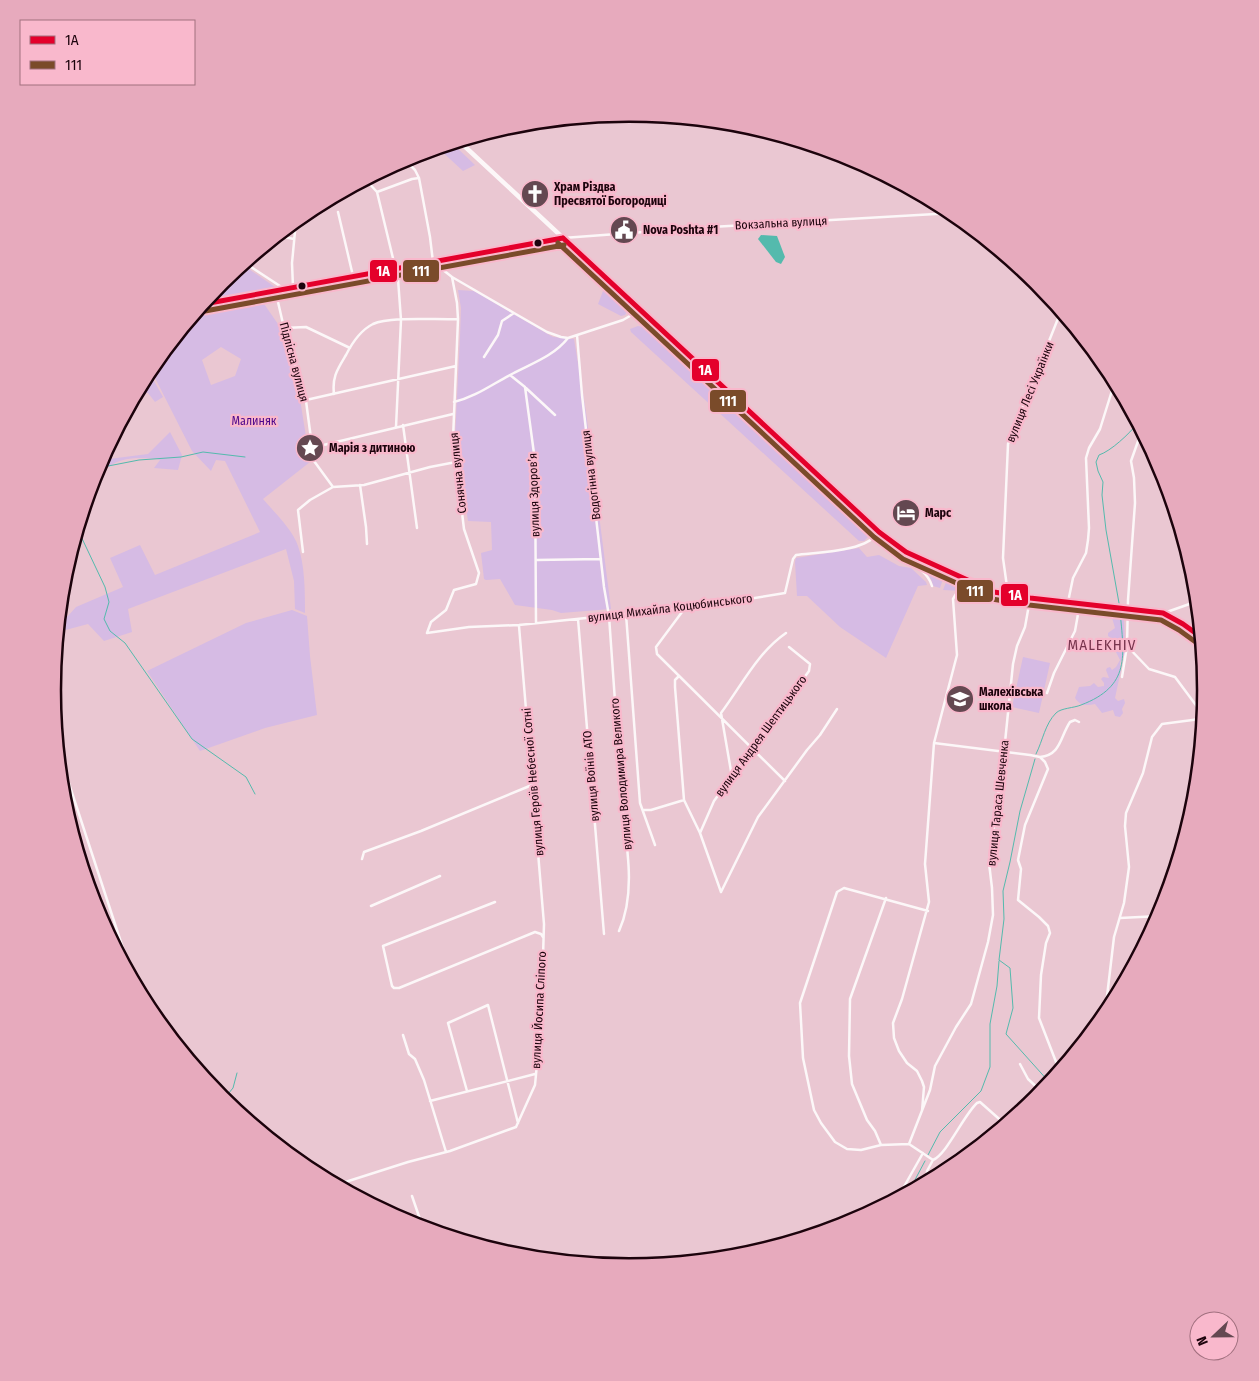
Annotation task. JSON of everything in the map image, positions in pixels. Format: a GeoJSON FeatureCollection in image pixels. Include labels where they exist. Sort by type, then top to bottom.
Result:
{"type":"FeatureCollection","features":[{"type":"Feature","properties":{"kind":"highway"},"geometry":{"type":"LineString","coordinates":[[465,147],[877,535],[914,556],[971,582],[1008,595],[1163,613],[1195,633]]}},
{"type":"Feature","properties":{"kind":"street"},"geometry":{"type":"LineString","coordinates":[[411,166],[419,178],[430,237],[432,262],[452,277],[547,332],[568,338]]}},
{"type":"Feature","properties":{"kind":"street"},"geometry":{"type":"LineString","coordinates":[[377,192],[419,178]]}},
{"type":"Feature","properties":{"kind":"street"},"geometry":{"type":"LineString","coordinates":[[370,185],[377,192],[398,279],[401,320],[396,427]]}},
{"type":"Feature","properties":{"kind":"street"},"geometry":{"type":"LineString","coordinates":[[338,212],[353,276]]}},
{"type":"Feature","properties":{"kind":"street","name":"Вокзальна вулиця"},"geometry":{"type":"LineString","coordinates":[[563,238],[711,227],[939,214]]}},
{"type":"Feature","properties":{"kind":"street"},"geometry":{"type":"LineString","coordinates":[[293,287],[292,262],[295,232]]}},
{"type":"Feature","properties":{"kind":"street"},"geometry":{"type":"LineString","coordinates":[[287,238],[294,239]]}},
{"type":"Feature","properties":{"kind":"street"},"geometry":{"type":"LineString","coordinates":[[216,302],[563,238]]}},
{"type":"Feature","properties":{"kind":"street"},"geometry":{"type":"LineString","coordinates":[[251,267],[285,289]]}},
{"type":"Feature","properties":{"kind":"street","name":"Сонячна вулиця"},"geometry":{"type":"LineString","coordinates":[[427,633],[431,622],[446,610],[454,590],[476,584],[478,573],[464,529],[453,439],[458,319],[452,277]]}},
{"type":"Feature","properties":{"kind":"street","name":"Підлісна вулиця"},"geometry":{"type":"LineString","coordinates":[[278,290],[284,328],[306,400],[314,462],[333,487]]}},
{"type":"Feature","properties":{"kind":"street"},"geometry":{"type":"LineString","coordinates":[[454,402],[486,390],[510,375],[532,365],[559,349],[568,338],[623,320],[640,310]]}},
{"type":"Feature","properties":{"kind":"street"},"geometry":{"type":"LineString","coordinates":[[484,357],[498,335],[502,321],[514,312]]}},
{"type":"Feature","properties":{"kind":"street","name":"вулиця Лесі Українки"},"geometry":{"type":"LineString","coordinates":[[1008,595],[1003,558],[1008,444],[1058,318]]}},
{"type":"Feature","properties":{"kind":"street"},"geometry":{"type":"LineString","coordinates":[[334,394],[332,383],[335,373],[362,331],[374,323],[401,320],[458,319]]}},
{"type":"Feature","properties":{"kind":"street"},"geometry":{"type":"LineString","coordinates":[[284,328],[306,327],[350,348]]}},
{"type":"Feature","properties":{"kind":"street","name":"Водогінна вулиця"},"geometry":{"type":"LineString","coordinates":[[577,335],[582,395],[609,616]]}},
{"type":"Feature","properties":{"kind":"street"},"geometry":{"type":"LineString","coordinates":[[306,400],[456,366]]}},
{"type":"Feature","properties":{"kind":"street"},"geometry":{"type":"LineString","coordinates":[[510,375],[555,416]]}},
{"type":"Feature","properties":{"kind":"street","name":"вулиця Здоровʼя"},"geometry":{"type":"LineString","coordinates":[[525,387],[535,461],[536,623]]}},
{"type":"Feature","properties":{"kind":"street"},"geometry":{"type":"LineString","coordinates":[[1068,602],[1072,578],[1086,553],[1088,540],[1086,458],[1089,448],[1100,429],[1112,391]]}},
{"type":"Feature","properties":{"kind":"street"},"geometry":{"type":"LineString","coordinates":[[311,448],[453,414]]}},
{"type":"Feature","properties":{"kind":"street"},"geometry":{"type":"LineString","coordinates":[[403,425],[417,528]]}},
{"type":"Feature","properties":{"kind":"street"},"geometry":{"type":"LineString","coordinates":[[1122,676],[1127,646],[1127,608],[1135,503],[1131,460],[1139,439]]}},
{"type":"Feature","properties":{"kind":"street"},"geometry":{"type":"LineString","coordinates":[[303,552],[298,510],[310,500],[333,487],[360,485],[456,462]]}},
{"type":"Feature","properties":{"kind":"street"},"geometry":{"type":"LineString","coordinates":[[360,485],[367,544]]}},
{"type":"Feature","properties":{"kind":"street"},"geometry":{"type":"LineString","coordinates":[[877,535],[891,552],[926,574],[932,586]]}},
{"type":"Feature","properties":{"kind":"street","name":"вулиця Михайла Коцюбинського"},"geometry":{"type":"LineString","coordinates":[[427,633],[469,627],[519,625],[685,608],[785,594],[793,559],[796,555],[860,546],[877,535]]}},
{"type":"Feature","properties":{"kind":"street"},"geometry":{"type":"LineString","coordinates":[[536,560],[601,559]]}},
{"type":"Feature","properties":{"kind":"street"},"geometry":{"type":"LineString","coordinates":[[922,1111],[924,1087],[917,1071],[907,1063],[899,1051],[894,1038],[893,1023],[928,910],[929,902],[925,864],[934,743],[957,655],[952,602],[954,595],[962,594],[1017,603],[1030,598]]}},
{"type":"Feature","properties":{"kind":"street","name":"вулиця Тараса Шевченка"},"geometry":{"type":"LineString","coordinates":[[909,1144],[930,1090],[935,1066],[971,1004],[988,942],[992,915],[992,888],[989,863],[1004,752],[1013,664],[1017,646],[1026,627],[1030,598]]}},
{"type":"Feature","properties":{"kind":"street"},"geometry":{"type":"LineString","coordinates":[[1047,694],[1054,673],[1075,631],[1080,603]]}},
{"type":"Feature","properties":{"kind":"street"},"geometry":{"type":"LineString","coordinates":[[1163,613],[1191,603]]}},
{"type":"Feature","properties":{"kind":"street"},"geometry":{"type":"LineString","coordinates":[[685,608],[656,647],[657,654],[785,781]]}},
{"type":"Feature","properties":{"kind":"street","name":"вулиця Володимира Великого"},"geometry":{"type":"LineString","coordinates":[[626,614],[640,803],[655,844]]}},
{"type":"Feature","properties":{"kind":"street","name":"вулиця Володимира Великого"},"geometry":{"type":"LineString","coordinates":[[609,616],[629,884],[626,918],[619,930]]}},
{"type":"Feature","properties":{"kind":"street","name":"вулиця Воїнів АТО"},"geometry":{"type":"LineString","coordinates":[[578,618],[604,934]]}},
{"type":"Feature","properties":{"kind":"street","name":"вулиця Героїв Небесної Сотні"},"geometry":{"type":"LineString","coordinates":[[519,625],[543,908],[543,938]]}},
{"type":"Feature","properties":{"kind":"street"},"geometry":{"type":"LineString","coordinates":[[732,776],[729,769],[721,713],[771,644],[786,633]]}},
{"type":"Feature","properties":{"kind":"street"},"geometry":{"type":"LineString","coordinates":[[1127,646],[1149,669],[1175,677],[1198,707]]}},
{"type":"Feature","properties":{"kind":"street","name":"вулиця Андрея Шептицького"},"geometry":{"type":"LineString","coordinates":[[700,833],[714,801],[809,671],[810,664],[789,647]]}},
{"type":"Feature","properties":{"kind":"street"},"geometry":{"type":"LineString","coordinates":[[679,676],[675,687],[684,800],[700,833],[721,892],[756,821],[837,709]]}},
{"type":"Feature","properties":{"kind":"street"},"geometry":{"type":"LineString","coordinates":[[1107,999],[1114,937],[1124,903],[1129,867],[1125,826],[1126,813],[1143,772],[1152,737],[1162,724],[1197,719]]}},
{"type":"Feature","properties":{"kind":"street"},"geometry":{"type":"LineString","coordinates":[[934,743],[1004,752],[1019,752],[1040,757],[1048,756],[1054,752],[1070,722],[1075,720],[1079,722]]}},
{"type":"Feature","properties":{"kind":"street"},"geometry":{"type":"LineString","coordinates":[[1040,757],[1046,762],[1048,769],[1025,825],[1018,860],[1020,869],[1018,900],[1048,926],[1050,933],[1046,943],[1040,975],[1039,1018],[1057,1065]]}},
{"type":"Feature","properties":{"kind":"street"},"geometry":{"type":"LineString","coordinates":[[69,784],[122,947]]}},
{"type":"Feature","properties":{"kind":"street"},"geometry":{"type":"LineString","coordinates":[[362,859],[364,852],[532,785]]}},
{"type":"Feature","properties":{"kind":"street"},"geometry":{"type":"LineString","coordinates":[[643,810],[652,810],[684,800]]}},
{"type":"Feature","properties":{"kind":"street"},"geometry":{"type":"LineString","coordinates":[[371,906],[440,876]]}},
{"type":"Feature","properties":{"kind":"street"},"geometry":{"type":"LineString","coordinates":[[928,910],[844,888],[837,892],[800,1003],[803,1058],[814,1110],[821,1123],[836,1142],[847,1149],[861,1150],[881,1145],[909,1144],[933,1160]]}},
{"type":"Feature","properties":{"kind":"street"},"geometry":{"type":"LineString","coordinates":[[881,1145],[875,1131],[866,1120],[852,1084],[848,1056],[850,998],[886,898]]}},
{"type":"Feature","properties":{"kind":"street"},"geometry":{"type":"LineString","coordinates":[[496,902],[383,946],[392,986],[399,988],[535,932],[542,934],[543,938]]}},
{"type":"Feature","properties":{"kind":"street"},"geometry":{"type":"LineString","coordinates":[[1120,918],[1150,916]]}},
{"type":"Feature","properties":{"kind":"street","name":"вулиця Йосипа Сліпого"},"geometry":{"type":"LineString","coordinates":[[518,1123],[535,1085],[540,1022],[543,938]]}},
{"type":"Feature","properties":{"kind":"street"},"geometry":{"type":"LineString","coordinates":[[344,1182],[450,1151],[516,1127],[518,1123],[488,1005],[448,1023],[467,1092]]}},
{"type":"Feature","properties":{"kind":"street"},"geometry":{"type":"LineString","coordinates":[[403,1035],[409,1054],[419,1068],[446,1152]]}},
{"type":"Feature","properties":{"kind":"street"},"geometry":{"type":"LineString","coordinates":[[1020,1064],[1028,1079],[1036,1087]]}},
{"type":"Feature","properties":{"kind":"street"},"geometry":{"type":"LineString","coordinates":[[430,1101],[535,1074]]}},
{"type":"Feature","properties":{"kind":"street"},"geometry":{"type":"LineString","coordinates":[[926,1175],[933,1160],[943,1152],[961,1122],[977,1103],[980,1102],[1001,1120]]}},
{"type":"Feature","properties":{"kind":"street"},"geometry":{"type":"LineString","coordinates":[[902,1189],[922,1153]]}},
{"type":"Feature","properties":{"kind":"street"},"geometry":{"type":"LineString","coordinates":[[412,1196],[420,1218]]}},
{"type":"Feature","properties":{"kind":"green space"},"geometry":{"type":"Polygon","coordinates":[[[458,149],[475,165],[463,171],[444,153],[458,149]]]}},
{"type":"Feature","properties":{"kind":"green space"},"geometry":{"type":"Polygon","coordinates":[[[249,269],[275,287],[221,297],[249,269]]]}},
{"type":"Feature","properties":{"kind":"green space"},"geometry":{"type":"Polygon","coordinates":[[[606,289],[615,294],[624,304],[628,310],[625,315],[621,316],[598,304],[603,291],[606,289]]]}},
{"type":"Feature","properties":{"kind":"green space"},"geometry":{"type":"Polygon","coordinates":[[[458,290],[474,291],[553,337],[574,339],[586,412],[611,609],[561,613],[515,605],[500,579],[484,579],[481,553],[492,550],[491,522],[468,521],[455,437],[461,308],[458,290]]]}},
{"type":"Feature","properties":{"kind":"green space","name":"Малиняк"},"geometry":{"type":"Polygon","coordinates":[[[260,298],[280,327],[300,399],[310,462],[263,499],[296,540],[303,570],[305,613],[295,609],[294,581],[286,549],[128,609],[132,632],[104,641],[88,624],[64,630],[66,617],[76,607],[123,587],[110,558],[140,545],[155,575],[260,532],[225,461],[216,460],[211,471],[192,451],[155,378],[179,345],[211,306],[260,298]],[[221,347],[202,360],[211,385],[235,376],[241,359],[221,347]]]}},
{"type":"Feature","properties":{"kind":"green space"},"geometry":{"type":"Polygon","coordinates":[[[638,326],[643,327],[870,535],[864,541],[859,541],[631,332],[630,329],[638,326]]]}},
{"type":"Feature","properties":{"kind":"green space"},"geometry":{"type":"Polygon","coordinates":[[[154,380],[163,397],[155,402],[146,393],[154,380]]]}},
{"type":"Feature","properties":{"kind":"green space"},"geometry":{"type":"Polygon","coordinates":[[[170,432],[182,455],[178,470],[154,468],[160,460],[149,458],[124,460],[107,468],[111,459],[148,454],[170,432]]]}},
{"type":"Feature","properties":{"kind":"green space"},"geometry":{"type":"Polygon","coordinates":[[[879,538],[913,559],[945,573],[940,588],[933,586],[925,571],[892,551],[879,538]]]}},
{"type":"Feature","properties":{"kind":"green space"},"geometry":{"type":"Polygon","coordinates":[[[859,548],[867,557],[879,555],[899,566],[911,568],[927,585],[918,586],[886,658],[840,627],[807,596],[797,596],[796,558],[859,548]]]}},
{"type":"Feature","properties":{"kind":"green space"},"geometry":{"type":"Polygon","coordinates":[[[948,577],[979,590],[1014,600],[964,591],[943,590],[948,577]]]}},
{"type":"Feature","properties":{"kind":"green space"},"geometry":{"type":"Polygon","coordinates":[[[1119,609],[1124,615],[1125,653],[1120,663],[1121,670],[1115,698],[1118,701],[1124,699],[1123,713],[1120,717],[1115,716],[1113,710],[1102,713],[1095,704],[1084,705],[1075,698],[1079,687],[1090,686],[1094,683],[1098,687],[1104,686],[1101,679],[1103,677],[1109,678],[1107,668],[1110,667],[1112,670],[1120,660],[1116,652],[1118,643],[1108,636],[1108,633],[1115,628],[1110,611],[1119,609]]]}},
{"type":"Feature","properties":{"kind":"green space"},"geometry":{"type":"Polygon","coordinates":[[[292,610],[307,616],[317,715],[265,728],[200,751],[147,671],[246,623],[292,610]]]}},
{"type":"Feature","properties":{"kind":"green space"},"geometry":{"type":"Polygon","coordinates":[[[1023,657],[1050,663],[1039,713],[1012,707],[1023,657]]]}},
{"type":"Feature","properties":{"kind":"shaded area"},"geometry":{"type":"Polygon","coordinates":[[[761,235],[777,236],[785,257],[781,264],[776,262],[758,239],[761,235]]]}},
{"type":"Feature","properties":{"kind":"waterway"},"geometry":{"type":"LineString","coordinates":[[1119,603],[1106,530],[1102,495],[1103,482],[1096,462],[1099,455],[1120,442],[1133,428]]}},
{"type":"Feature","properties":{"kind":"waterway"},"geometry":{"type":"LineString","coordinates":[[108,466],[139,460],[181,457],[203,452],[245,457]]}},
{"type":"Feature","properties":{"kind":"waterway"},"geometry":{"type":"LineString","coordinates":[[82,539],[105,587],[109,602],[104,619],[110,631],[125,643],[192,739],[246,777],[255,794]]}},
{"type":"Feature","properties":{"kind":"waterway"},"geometry":{"type":"LineString","coordinates":[[1036,754],[1047,727],[1056,713],[1081,705],[1097,697],[1109,689],[1116,679],[1121,668],[1123,656],[1120,611]]}},
{"type":"Feature","properties":{"kind":"waterway"},"geometry":{"type":"LineString","coordinates":[[1035,759],[1020,811],[1003,891],[1004,919],[999,960],[1010,968],[1013,1008],[1006,1034],[1045,1077]]}},
{"type":"Feature","properties":{"kind":"waterway"},"geometry":{"type":"LineString","coordinates":[[928,1155],[940,1132],[981,1091],[990,1067],[990,1024],[997,986],[999,961]]}},
{"type":"Feature","properties":{"kind":"waterway"},"geometry":{"type":"LineString","coordinates":[[229,1093],[233,1088],[237,1073]]}},
{"type":"Feature","properties":{"kind":"waterway"},"geometry":{"type":"LineString","coordinates":[[913,1183],[925,1161]]}},
{"type":"Feature","properties":{"kind":"transit line","name":"1А"},"geometry":{"type":"LineString","coordinates":[[563,238],[879,532],[906,552],[994,592],[1030,598],[1163,613],[1195,633]]}},
{"type":"Feature","properties":{"kind":"transit line","name":"1А"},"geometry":{"type":"LineString","coordinates":[[216,302],[563,238]]}},
{"type":"Feature","properties":{"kind":"transit line","name":"111"},"geometry":{"type":"LineString","coordinates":[[558,243],[874,537],[903,559],[992,599],[1161,620],[1196,642]]}},
{"type":"Feature","properties":{"kind":"transit line","name":"111"},"geometry":{"type":"LineString","coordinates":[[207,311],[564,245]]}},
{"type":"Feature","properties":{"kind":"place","name":"Храм Різдва Пресвятої Богородиці"},"geometry":{"type":"Point","coordinates":[535,194]}},
{"type":"Feature","properties":{"kind":"place","name":"Nova Poshta #1"},"geometry":{"type":"Point","coordinates":[624,230]}},
{"type":"Feature","properties":{"kind":"place","name":"Марія з дитиною"},"geometry":{"type":"Point","coordinates":[310,448]}},
{"type":"Feature","properties":{"kind":"place","name":"Марс"},"geometry":{"type":"Point","coordinates":[906,513]}},
{"type":"Feature","properties":{"kind":"place","name":"Малехівська школа"},"geometry":{"type":"Point","coordinates":[960,699]}},
{"type":"Feature","properties":{"kind":"district","name":"MALEKHIV"},"geometry":{"type":"Point","coordinates":[1102,645]}}]}
